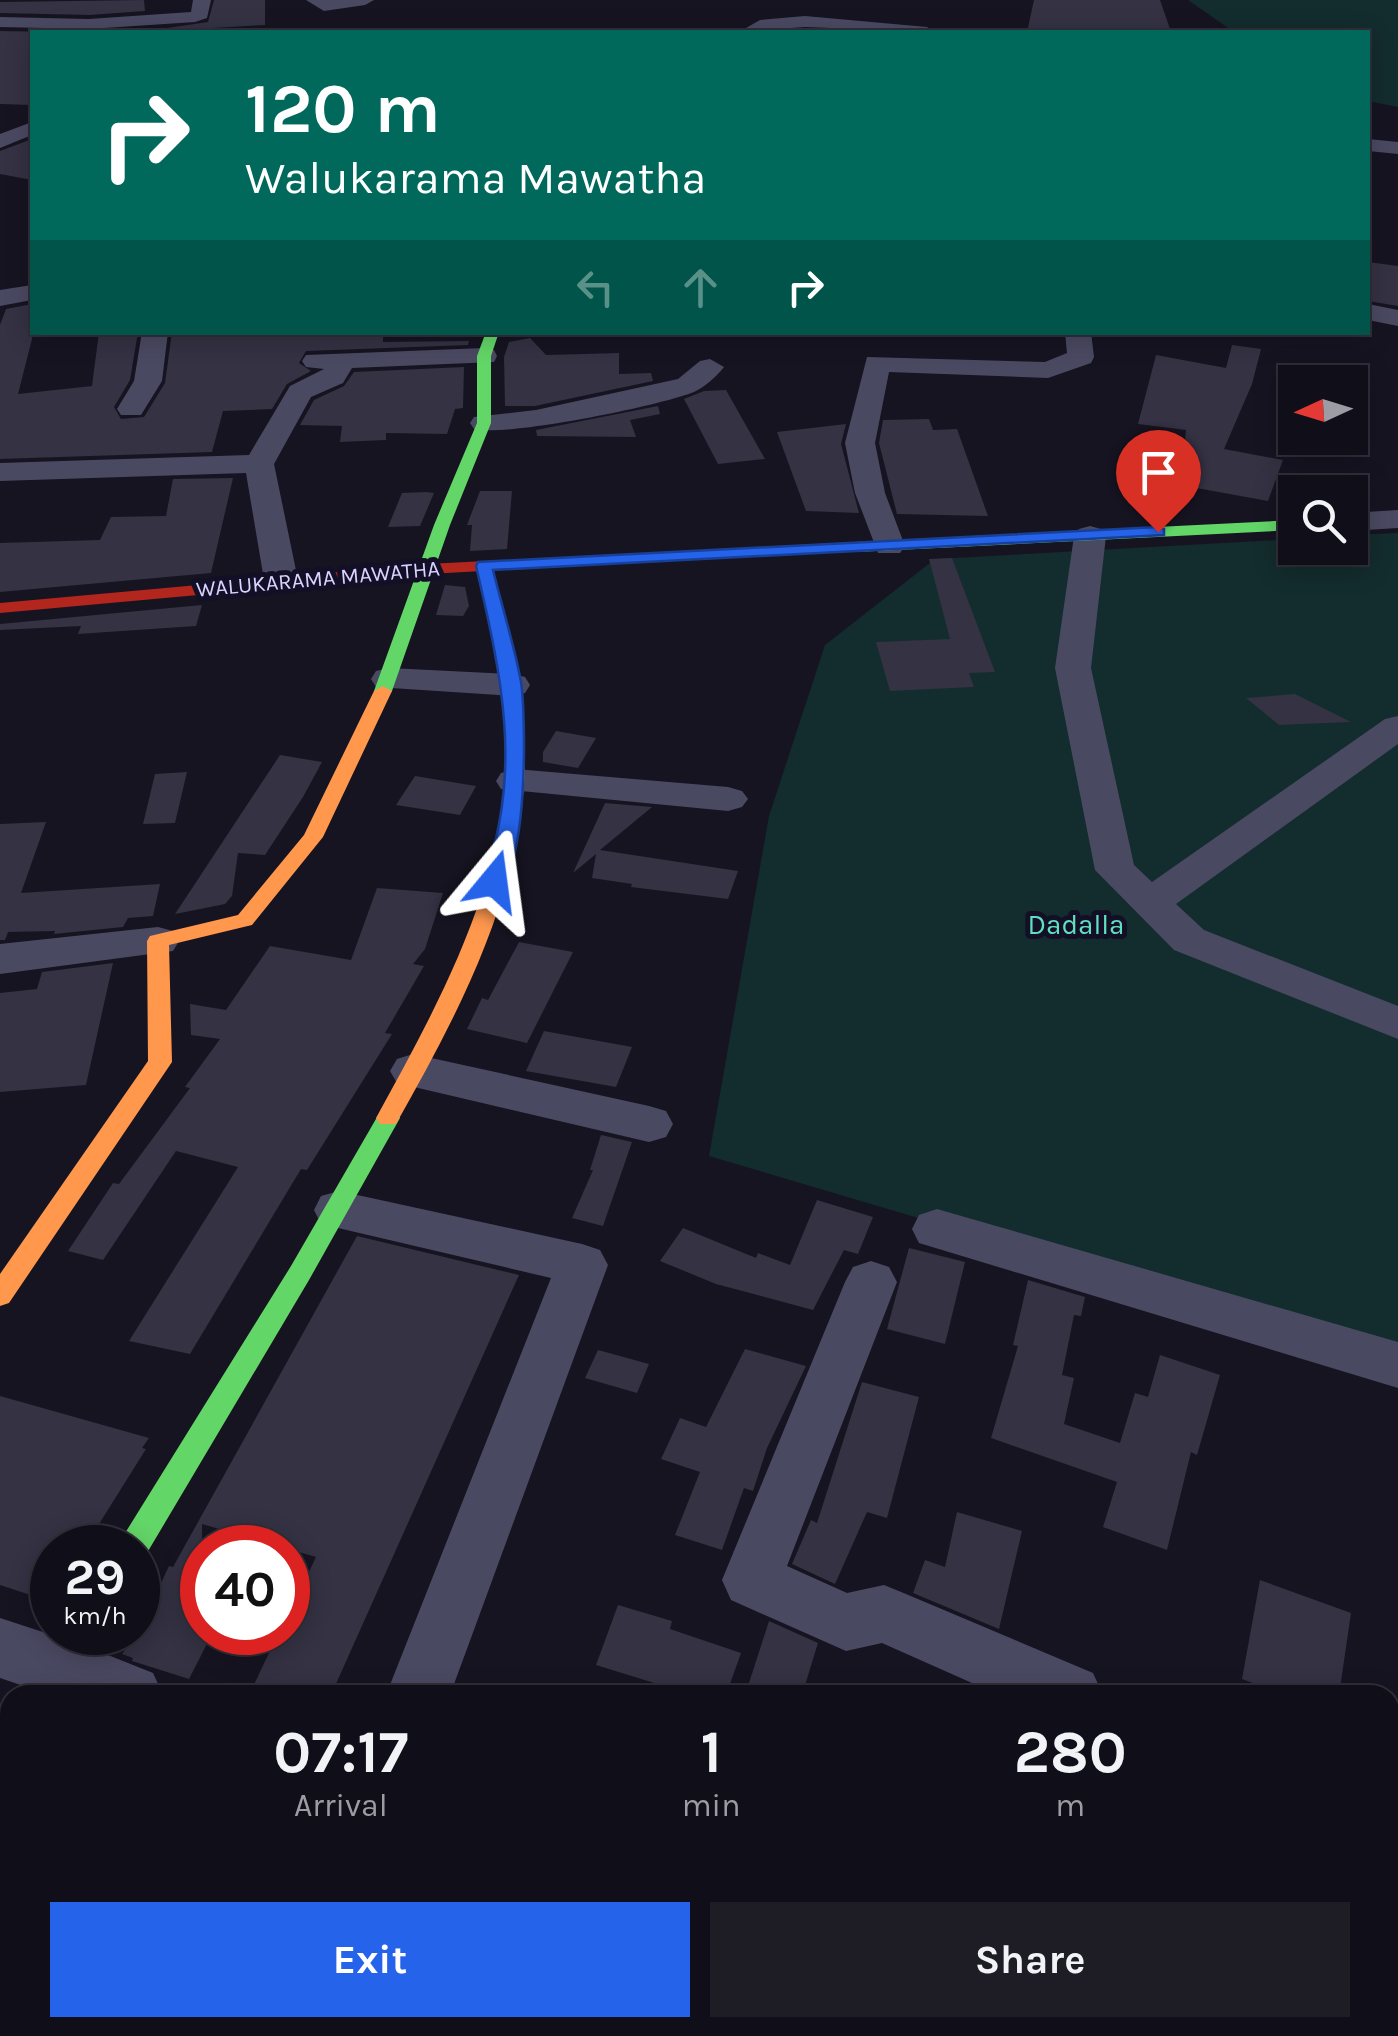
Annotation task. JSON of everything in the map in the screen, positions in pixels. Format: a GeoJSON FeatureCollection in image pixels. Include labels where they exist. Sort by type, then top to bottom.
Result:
{"type":"FeatureCollection","features":[{"type":"Feature","properties":{"kind":"street"},"geometry":{"type":"LineString","coordinates":[[0,22],[88,24],[194,17],[201,14],[202,0]]}},
{"type":"Feature","properties":{"kind":"street"},"geometry":{"type":"LineString","coordinates":[[316,0],[324,6],[365,0]]}},
{"type":"Feature","properties":{"kind":"street"},"geometry":{"type":"LineString","coordinates":[[831,3],[852,25]]}},
{"type":"Feature","properties":{"kind":"street"},"geometry":{"type":"LineString","coordinates":[[751,30],[779,23],[906,30]]}},
{"type":"Feature","properties":{"kind":"street"},"geometry":{"type":"LineString","coordinates":[[0,142],[30,129]]}},
{"type":"Feature","properties":{"kind":"street"},"geometry":{"type":"LineString","coordinates":[[0,142],[30,150]]}},
{"type":"Feature","properties":{"kind":"street"},"geometry":{"type":"LineString","coordinates":[[1370,145],[1398,148]]}},
{"type":"Feature","properties":{"kind":"street"},"geometry":{"type":"LineString","coordinates":[[0,298],[30,292]]}},
{"type":"Feature","properties":{"kind":"street"},"geometry":{"type":"LineString","coordinates":[[1370,312],[1398,318]]}},
{"type":"Feature","properties":{"kind":"street"},"geometry":{"type":"LineString","coordinates":[[130,409],[148,381],[155,335]]}},
{"type":"Feature","properties":{"kind":"street"},"geometry":{"type":"LineString","coordinates":[[889,546],[870,493],[860,443],[877,363],[1048,370],[1080,357],[1078,335]]}},
{"type":"Feature","properties":{"kind":"street"},"geometry":{"type":"LineString","coordinates":[[0,958],[158,941],[246,920],[313,837],[389,678],[484,424],[489,344],[304,362]]}},
{"type":"Feature","properties":{"kind":"street"},"geometry":{"type":"LineString","coordinates":[[281,580],[258,464],[300,392],[332,377],[343,360]]}},
{"type":"Feature","properties":{"kind":"street"},"geometry":{"type":"LineString","coordinates":[[484,424],[536,418],[688,386],[710,367]]}},
{"type":"Feature","properties":{"kind":"street"},"geometry":{"type":"LineString","coordinates":[[0,472],[258,464]]}},
{"type":"Feature","properties":{"kind":"street"},"geometry":{"type":"LineString","coordinates":[[1368,521],[1398,519]]}},
{"type":"Feature","properties":{"kind":"street","name":"WALUKARAMA MAWATHA"},"geometry":{"type":"LineString","coordinates":[[0,608],[428,569],[1278,526]]}},
{"type":"Feature","properties":{"kind":"street"},"geometry":{"type":"LineString","coordinates":[[1090,536],[1073,668],[1115,870],[1189,940],[1398,1023]]}},
{"type":"Feature","properties":{"kind":"street"},"geometry":{"type":"LineString","coordinates":[[147,1525],[339,1210],[446,1009],[506,849],[515,781],[512,685],[484,566]]}},
{"type":"Feature","properties":{"kind":"street"},"geometry":{"type":"LineString","coordinates":[[389,678],[512,685]]}},
{"type":"Feature","properties":{"kind":"street"},"geometry":{"type":"LineString","coordinates":[[1150,903],[1398,727]]}},
{"type":"Feature","properties":{"kind":"street"},"geometry":{"type":"LineString","coordinates":[[515,781],[728,799]]}},
{"type":"Feature","properties":{"kind":"street"},"geometry":{"type":"LineString","coordinates":[[0,1295],[160,1062],[158,941]]}},
{"type":"Feature","properties":{"kind":"street"},"geometry":{"type":"LineString","coordinates":[[412,1071],[649,1124]]}},
{"type":"Feature","properties":{"kind":"street"},"geometry":{"type":"LineString","coordinates":[[339,1210],[582,1265],[422,1685]]}},
{"type":"Feature","properties":{"kind":"street"},"geometry":{"type":"LineString","coordinates":[[937,1230],[1398,1365]]}},
{"type":"Feature","properties":{"kind":"street"},"geometry":{"type":"LineString","coordinates":[[871,1282],[752,1580],[846,1622],[884,1614],[1048,1685]]}},
{"type":"Feature","properties":{"kind":"street"},"geometry":{"type":"LineString","coordinates":[[0,1648],[30,1649]]}},
{"type":"Feature","properties":{"kind":"street"},"geometry":{"type":"LineString","coordinates":[[78,1655],[118,1685]]}},
{"type":"Feature","properties":{"kind":"green space"},"geometry":{"type":"Polygon","coordinates":[[[1188,0],[1398,0],[1398,107],[1370,101],[1370,30],[1231,30],[1188,0]]]}},
{"type":"Feature","properties":{"kind":"green space","name":"Dadalla"},"geometry":{"type":"Polygon","coordinates":[[[1398,533],[1398,1360],[709,1156],[769,816],[825,645],[935,559],[1278,540],[1278,565],[1368,565],[1368,534],[1398,533]]]}},
{"type":"Feature","properties":{"kind":"building"},"geometry":{"type":"Polygon","coordinates":[[[144,0],[145,11],[89,15],[0,13],[0,2],[144,0]]]}},
{"type":"Feature","properties":{"kind":"building"},"geometry":{"type":"Polygon","coordinates":[[[214,0],[265,0],[265,25],[154,30],[208,22],[214,0]]]}},
{"type":"Feature","properties":{"kind":"building"},"geometry":{"type":"Polygon","coordinates":[[[1034,0],[1160,0],[1170,30],[1027,30],[1034,0]]]}},
{"type":"Feature","properties":{"kind":"building"},"geometry":{"type":"Polygon","coordinates":[[[0,31],[30,32],[30,105],[0,104],[0,31]]]}},
{"type":"Feature","properties":{"kind":"building"},"geometry":{"type":"Polygon","coordinates":[[[30,140],[30,180],[0,174],[0,151],[30,140]]]}},
{"type":"Feature","properties":{"kind":"building"},"geometry":{"type":"Polygon","coordinates":[[[1370,262],[1398,266],[1398,306],[1370,301],[1370,262]]]}},
{"type":"Feature","properties":{"kind":"building"},"geometry":{"type":"Polygon","coordinates":[[[30,304],[32,339],[18,394],[92,386],[99,335],[138,335],[130,380],[114,407],[121,419],[144,417],[165,383],[172,335],[383,335],[383,342],[469,341],[468,345],[306,351],[299,363],[311,371],[287,384],[272,409],[223,411],[212,452],[0,459],[0,325],[6,309],[30,304]]]}},
{"type":"Feature","properties":{"kind":"building"},"geometry":{"type":"Polygon","coordinates":[[[530,338],[546,355],[619,353],[619,374],[651,373],[653,381],[535,406],[505,406],[504,357],[509,342],[530,338]]]}},
{"type":"Feature","properties":{"kind":"building"},"geometry":{"type":"Polygon","coordinates":[[[1232,345],[1261,349],[1252,384],[1224,449],[1283,460],[1268,501],[1180,485],[1186,430],[1138,424],[1156,355],[1226,368],[1232,345]]]}},
{"type":"Feature","properties":{"kind":"building"},"geometry":{"type":"Polygon","coordinates":[[[464,367],[463,408],[455,409],[447,434],[386,433],[386,440],[340,442],[342,426],[300,425],[314,400],[344,386],[354,372],[464,367]]]}},
{"type":"Feature","properties":{"kind":"building"},"geometry":{"type":"Polygon","coordinates":[[[726,390],[765,459],[718,464],[684,399],[704,391],[726,390]]]}},
{"type":"Feature","properties":{"kind":"building"},"geometry":{"type":"Polygon","coordinates":[[[658,406],[660,414],[630,420],[636,437],[537,436],[536,430],[658,406]]]}},
{"type":"Feature","properties":{"kind":"building"},"geometry":{"type":"Polygon","coordinates":[[[929,419],[933,430],[957,429],[988,516],[897,514],[879,443],[883,420],[929,419]]]}},
{"type":"Feature","properties":{"kind":"building"},"geometry":{"type":"Polygon","coordinates":[[[846,424],[841,444],[859,513],[806,511],[777,432],[846,424]]]}},
{"type":"Feature","properties":{"kind":"building"},"geometry":{"type":"Polygon","coordinates":[[[233,478],[211,573],[0,592],[0,543],[100,540],[111,517],[166,516],[173,479],[233,478]]]}},
{"type":"Feature","properties":{"kind":"building"},"geometry":{"type":"Polygon","coordinates":[[[480,491],[512,491],[507,549],[470,551],[472,525],[467,525],[480,491]]]}},
{"type":"Feature","properties":{"kind":"building"},"geometry":{"type":"Polygon","coordinates":[[[402,493],[434,493],[420,526],[388,527],[402,493]]]}},
{"type":"Feature","properties":{"kind":"building"},"geometry":{"type":"Polygon","coordinates":[[[952,558],[995,672],[969,673],[974,687],[890,691],[876,642],[950,639],[929,559],[952,558]]]}},
{"type":"Feature","properties":{"kind":"building"},"geometry":{"type":"Polygon","coordinates":[[[445,585],[465,587],[469,606],[463,616],[436,615],[445,585]]]}},
{"type":"Feature","properties":{"kind":"building"},"geometry":{"type":"Polygon","coordinates":[[[202,605],[196,626],[78,634],[81,626],[0,630],[0,624],[202,605]]]}},
{"type":"Feature","properties":{"kind":"building"},"geometry":{"type":"Polygon","coordinates":[[[1295,694],[1351,722],[1279,725],[1246,698],[1295,694]]]}},
{"type":"Feature","properties":{"kind":"building"},"geometry":{"type":"Polygon","coordinates":[[[556,731],[596,738],[578,768],[543,762],[543,752],[556,731]]]}},
{"type":"Feature","properties":{"kind":"building"},"geometry":{"type":"Polygon","coordinates":[[[280,755],[322,762],[265,855],[238,853],[232,896],[225,904],[175,914],[280,755]]]}},
{"type":"Feature","properties":{"kind":"building"},"geometry":{"type":"Polygon","coordinates":[[[187,772],[175,823],[143,824],[155,774],[187,772]]]}},
{"type":"Feature","properties":{"kind":"building"},"geometry":{"type":"Polygon","coordinates":[[[415,776],[476,786],[460,815],[396,805],[415,776]]]}},
{"type":"Feature","properties":{"kind":"building"},"geometry":{"type":"Polygon","coordinates":[[[605,803],[652,807],[600,850],[738,871],[728,899],[592,878],[596,854],[573,873],[605,803]]]}},
{"type":"Feature","properties":{"kind":"building"},"geometry":{"type":"Polygon","coordinates":[[[46,822],[21,893],[160,884],[153,916],[128,918],[123,927],[54,934],[55,931],[8,932],[5,940],[0,940],[0,824],[46,822]]]}},
{"type":"Feature","properties":{"kind":"building"},"geometry":{"type":"Polygon","coordinates":[[[377,888],[443,893],[425,949],[413,964],[424,966],[385,1033],[392,1034],[307,1170],[301,1169],[190,1354],[129,1341],[238,1167],[176,1151],[103,1260],[68,1251],[113,1183],[119,1184],[190,1088],[185,1087],[220,1039],[191,1035],[190,1004],[226,1010],[270,946],[351,960],[377,888]]]}},
{"type":"Feature","properties":{"kind":"building"},"geometry":{"type":"Polygon","coordinates":[[[519,942],[573,952],[527,1043],[467,1029],[482,998],[488,1000],[519,942]]]}},
{"type":"Feature","properties":{"kind":"building"},"geometry":{"type":"Polygon","coordinates":[[[113,963],[86,1085],[0,1092],[0,993],[37,989],[42,972],[113,963]]]}},
{"type":"Feature","properties":{"kind":"building"},"geometry":{"type":"Polygon","coordinates":[[[544,1031],[632,1047],[616,1087],[526,1071],[544,1031]]]}},
{"type":"Feature","properties":{"kind":"building"},"geometry":{"type":"Polygon","coordinates":[[[601,1135],[632,1142],[603,1226],[572,1218],[593,1170],[601,1135]]]}},
{"type":"Feature","properties":{"kind":"building"},"geometry":{"type":"Polygon","coordinates":[[[817,1200],[873,1217],[858,1254],[844,1250],[813,1310],[716,1284],[660,1261],[683,1228],[756,1258],[758,1253],[790,1265],[817,1200]]]}},
{"type":"Feature","properties":{"kind":"building"},"geometry":{"type":"Polygon","coordinates":[[[357,1236],[519,1275],[335,1685],[254,1685],[268,1655],[310,1655],[310,1570],[316,1557],[310,1555],[310,1525],[196,1525],[357,1236]]]}},
{"type":"Feature","properties":{"kind":"building"},"geometry":{"type":"Polygon","coordinates":[[[909,1248],[965,1262],[945,1344],[887,1329],[909,1248]]]}},
{"type":"Feature","properties":{"kind":"building"},"geometry":{"type":"Polygon","coordinates":[[[1028,1280],[1085,1297],[1081,1316],[1074,1315],[1062,1375],[1074,1378],[1064,1424],[1120,1443],[1135,1393],[1148,1397],[1160,1355],[1220,1375],[1197,1455],[1191,1452],[1167,1550],[1103,1527],[1117,1482],[991,1438],[1018,1346],[1013,1345],[1028,1280]]]}},
{"type":"Feature","properties":{"kind":"building"},"geometry":{"type":"Polygon","coordinates":[[[745,1349],[806,1366],[767,1448],[753,1491],[744,1488],[722,1550],[675,1535],[700,1472],[661,1459],[680,1418],[706,1427],[745,1349]]]}},
{"type":"Feature","properties":{"kind":"building"},"geometry":{"type":"Polygon","coordinates":[[[598,1350],[649,1364],[637,1393],[585,1378],[598,1350]]]}},
{"type":"Feature","properties":{"kind":"building"},"geometry":{"type":"Polygon","coordinates":[[[862,1382],[919,1397],[887,1518],[867,1512],[835,1584],[792,1564],[811,1520],[817,1523],[862,1382]]]}},
{"type":"Feature","properties":{"kind":"building"},"geometry":{"type":"Polygon","coordinates":[[[0,1396],[149,1438],[98,1525],[30,1525],[30,1595],[0,1585],[0,1396]]]}},
{"type":"Feature","properties":{"kind":"building"},"geometry":{"type":"Polygon","coordinates":[[[957,1512],[1022,1531],[999,1629],[913,1593],[925,1560],[945,1567],[957,1512]]]}},
{"type":"Feature","properties":{"kind":"building"},"geometry":{"type":"Polygon","coordinates":[[[180,1554],[180,1655],[201,1655],[189,1679],[132,1661],[125,1655],[160,1655],[160,1585],[169,1566],[173,1567],[180,1554]]]}},
{"type":"Feature","properties":{"kind":"building"},"geometry":{"type":"Polygon","coordinates":[[[1260,1580],[1351,1613],[1340,1685],[1258,1685],[1242,1679],[1260,1580]]]}},
{"type":"Feature","properties":{"kind":"building"},"geometry":{"type":"Polygon","coordinates":[[[618,1605],[672,1621],[670,1629],[741,1653],[730,1685],[661,1685],[596,1665],[618,1605]]]}},
{"type":"Feature","properties":{"kind":"building"},"geometry":{"type":"Polygon","coordinates":[[[769,1621],[818,1643],[805,1685],[749,1683],[769,1621]]]}},
{"type":"Feature","properties":{"kind":"traffic: fast"},"geometry":{"type":"LineString","coordinates":[[383,691],[442,525],[484,423],[484,356],[492,335]]}},
{"type":"Feature","properties":{"kind":"traffic: fast"},"geometry":{"type":"LineString","coordinates":[[856,547],[1278,526]]}},
{"type":"Feature","properties":{"kind":"traffic: fast"},"geometry":{"type":"LineString","coordinates":[[147,1525],[300,1273],[388,1118]]}},
{"type":"Feature","properties":{"kind":"traffic: slow"},"geometry":{"type":"LineString","coordinates":[[388,1118],[455,989],[492,897],[505,850],[516,754],[513,706],[484,566]]}},
{"type":"Feature","properties":{"kind":"traffic: slow"},"geometry":{"type":"LineString","coordinates":[[0,1295],[160,1062],[158,941],[245,920],[313,837],[383,691]]}},
{"type":"Feature","properties":{"kind":"traffic: jam"},"geometry":{"type":"LineString","coordinates":[[0,608],[428,569],[856,547]]}},
{"type":"Feature","properties":{"kind":"route"},"geometry":{"type":"LineString","coordinates":[[494,881],[506,849],[515,781],[512,685],[484,566],[1158,532]]}}]}
